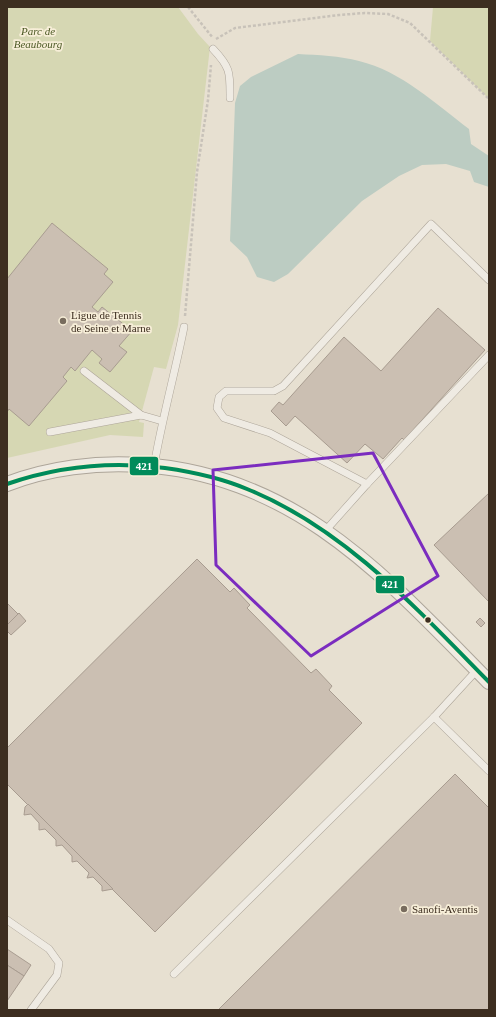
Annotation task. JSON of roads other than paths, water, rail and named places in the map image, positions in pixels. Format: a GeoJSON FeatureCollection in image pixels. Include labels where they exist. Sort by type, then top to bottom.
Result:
{"type":"FeatureCollection","features":[{"type":"Feature","properties":{"kind":"street"},"geometry":{"type":"LineString","coordinates":[[7,484],[34,476],[76,467],[112,464],[186,469],[246,487],[286,505],[326,530],[386,581],[489,682]]}},
{"type":"Feature","properties":{"kind":"lane"},"geometry":{"type":"LineString","coordinates":[[213,49],[222,59],[230,72],[230,98]]}},
{"type":"Feature","properties":{"kind":"lane"},"geometry":{"type":"LineString","coordinates":[[367,484],[270,433],[224,418],[217,408],[219,397],[226,391],[274,391],[283,386],[431,224],[489,280]]}},
{"type":"Feature","properties":{"kind":"lane"},"geometry":{"type":"LineString","coordinates":[[154,466],[162,421],[175,372],[184,327]]}},
{"type":"Feature","properties":{"kind":"lane"},"geometry":{"type":"LineString","coordinates":[[326,530],[367,484],[489,355]]}},
{"type":"Feature","properties":{"kind":"lane"},"geometry":{"type":"LineString","coordinates":[[84,371],[141,415],[162,421]]}},
{"type":"Feature","properties":{"kind":"lane"},"geometry":{"type":"LineString","coordinates":[[50,432],[141,415]]}},
{"type":"Feature","properties":{"kind":"lane"},"geometry":{"type":"LineString","coordinates":[[174,974],[434,717],[477,670]]}},
{"type":"Feature","properties":{"kind":"lane"},"geometry":{"type":"LineString","coordinates":[[434,717],[489,770]]}},
{"type":"Feature","properties":{"kind":"lane"},"geometry":{"type":"LineString","coordinates":[[7,920],[49,949],[59,963],[57,975],[31,1010]]}},
{"type":"Feature","properties":{"kind":"place","name":"Ligue de Tennis de Seine et Marne"},"geometry":{"type":"Point","coordinates":[63,321]}},
{"type":"Feature","properties":{"kind":"place","name":"Sanofi-Aventis"},"geometry":{"type":"Point","coordinates":[404,909]}},
{"type":"Feature","properties":{"kind":"park label","name":"Parc de Beaubourg"},"geometry":{"type":"Point","coordinates":[38,37]}}]}
